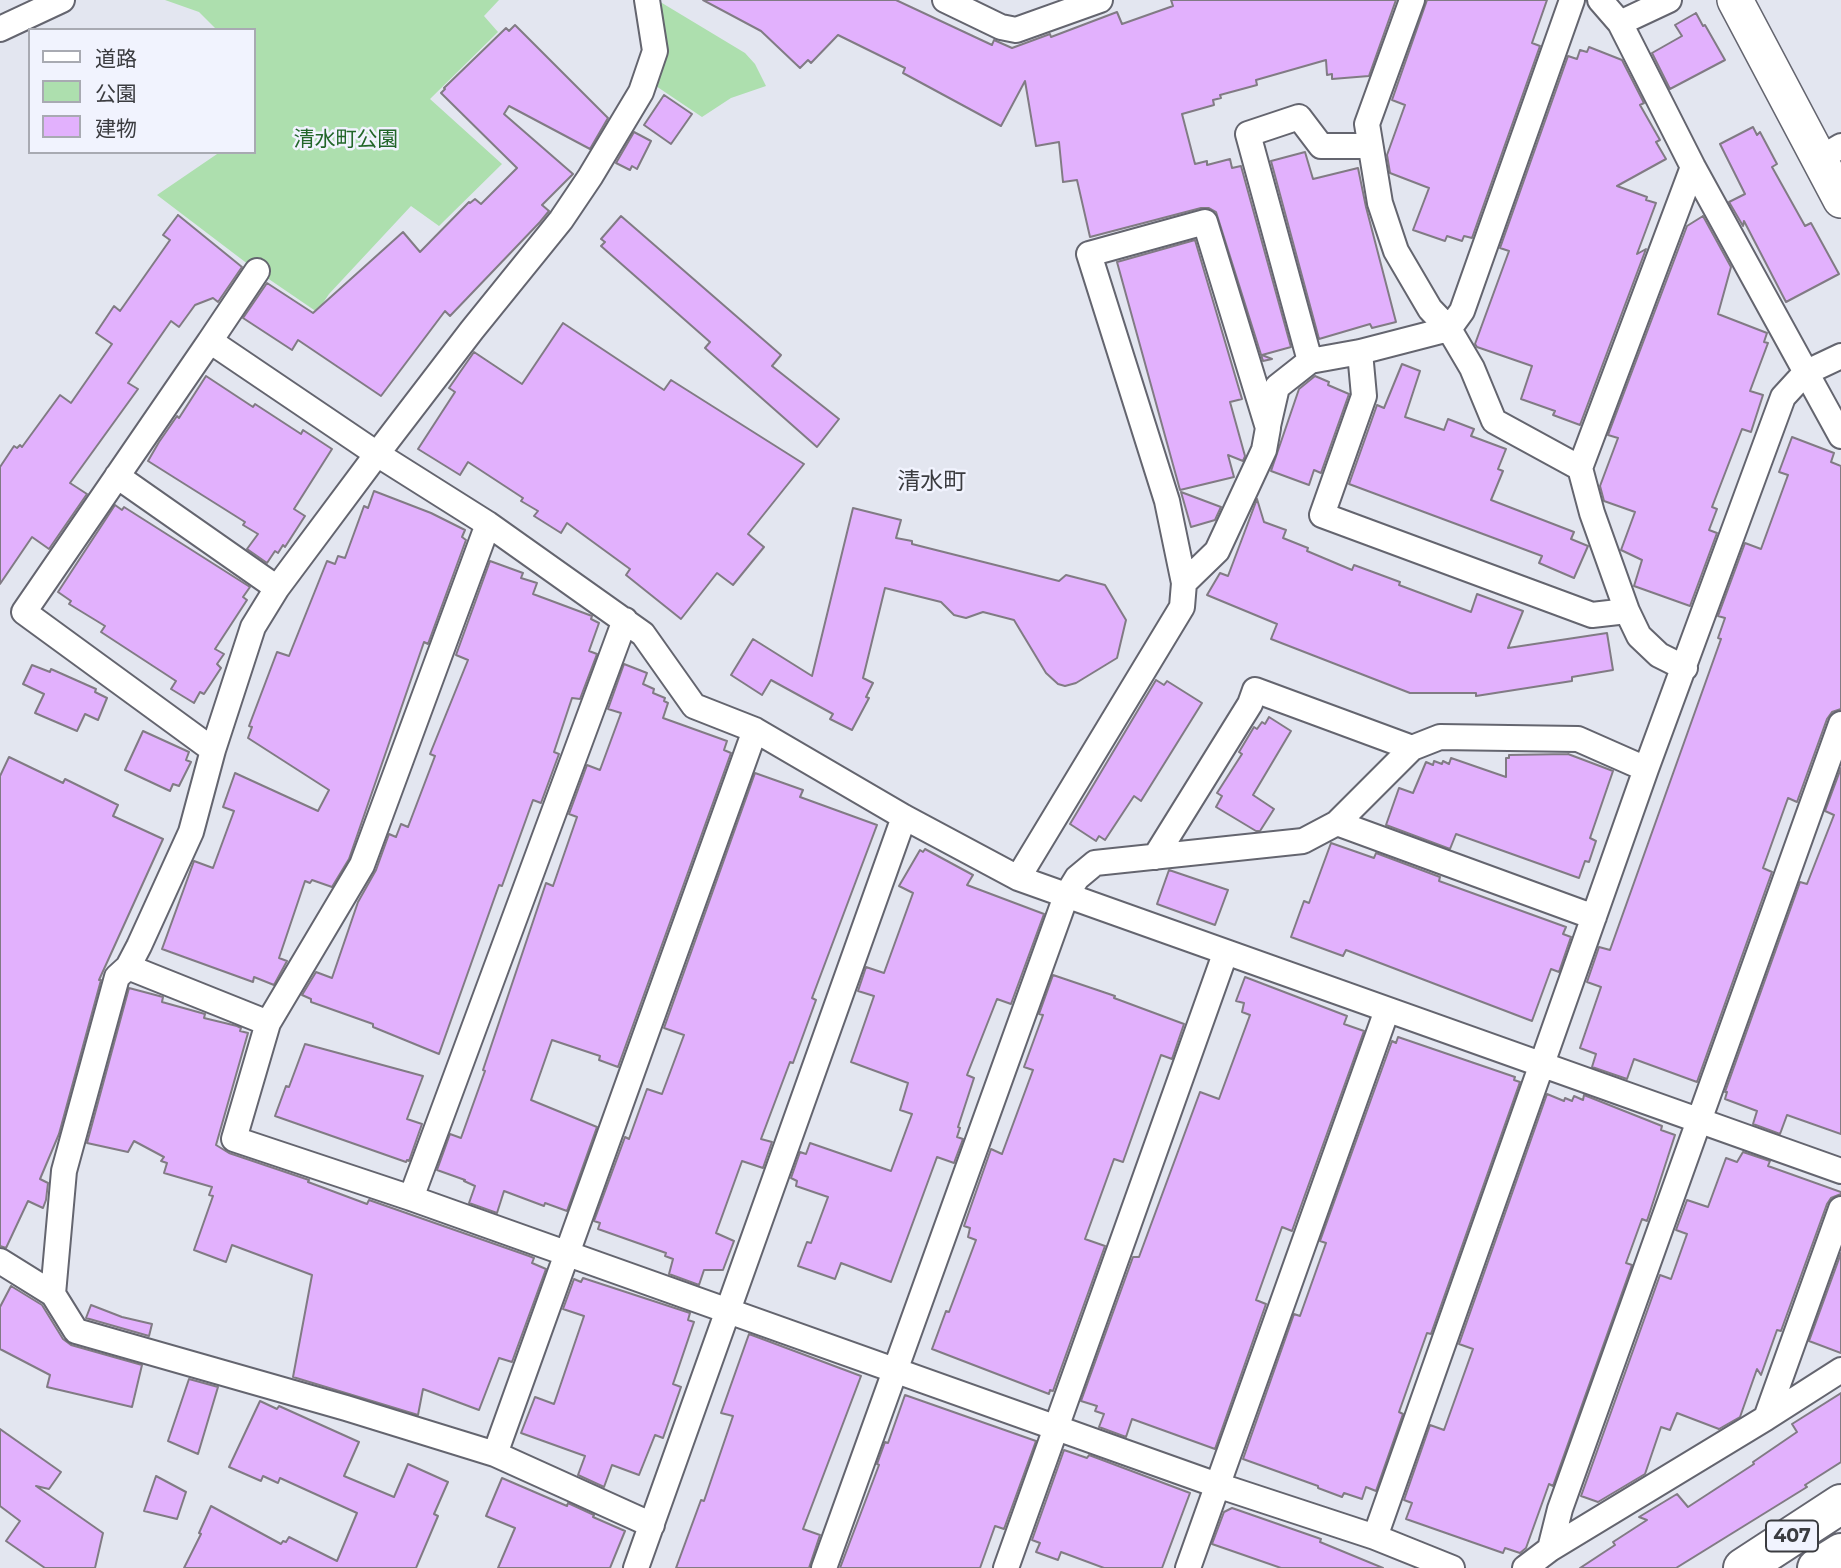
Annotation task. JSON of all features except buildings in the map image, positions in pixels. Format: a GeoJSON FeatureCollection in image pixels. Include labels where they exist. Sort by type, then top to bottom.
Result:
{"type":"FeatureCollection","features":[{"type":"Feature","properties":{"kind":"highway","name":"407"},"geometry":{"type":"LineString","coordinates":[[1743,1568],[1841,1504]]}},
{"type":"Feature","properties":{"kind":"highway","name":"407"},"geometry":{"type":"LineString","coordinates":[[1817,1568],[1841,1553]]}},
{"type":"Feature","properties":{"kind":"street"},"geometry":{"type":"LineString","coordinates":[[0,29],[62,0]]}},
{"type":"Feature","properties":{"kind":"street"},"geometry":{"type":"LineString","coordinates":[[53,1294],[64,1171],[117,977],[128,967],[191,832],[213,750],[253,627],[277,588],[377,454],[561,220],[641,92],[655,51],[647,0]]}},
{"type":"Feature","properties":{"kind":"street"},"geometry":{"type":"LineString","coordinates":[[945,0],[1001,27],[1016,30],[1100,0]]}},
{"type":"Feature","properties":{"kind":"street"},"geometry":{"type":"LineString","coordinates":[[1412,0],[1367,124],[1380,202],[1396,251],[1430,309],[1449,329],[1472,368],[1494,421],[1580,468]]}},
{"type":"Feature","properties":{"kind":"street"},"geometry":{"type":"LineString","coordinates":[[1184,583],[1217,551],[1264,450],[1277,387],[1310,361],[1360,352],[1449,329],[1462,311],[1572,0]]}},
{"type":"Feature","properties":{"kind":"street"},"geometry":{"type":"LineString","coordinates":[[1600,0],[1620,23],[1693,167],[1841,436]]}},
{"type":"Feature","properties":{"kind":"street"},"geometry":{"type":"LineString","coordinates":[[1620,23],[1669,0]]}},
{"type":"Feature","properties":{"kind":"street"},"geometry":{"type":"LineString","coordinates":[[1735,0],[1830,152],[1841,200]]}},
{"type":"Feature","properties":{"kind":"street"},"geometry":{"type":"LineString","coordinates":[[1310,361],[1248,134],[1299,117],[1321,146],[1369,146]]}},
{"type":"Feature","properties":{"kind":"street"},"geometry":{"type":"LineString","coordinates":[[1685,668],[1659,654],[1639,636],[1627,611],[1592,513],[1580,468],[1693,167]]}},
{"type":"Feature","properties":{"kind":"street"},"geometry":{"type":"LineString","coordinates":[[1018,878],[1182,607],[1184,583],[1167,501],[1089,254],[1205,222],[1268,428]]}},
{"type":"Feature","properties":{"kind":"street"},"geometry":{"type":"LineString","coordinates":[[213,750],[24,612],[257,271]]}},
{"type":"Feature","properties":{"kind":"street"},"geometry":{"type":"LineString","coordinates":[[210,341],[377,454],[488,524],[625,620],[643,634],[694,706],[755,730],[904,817],[1018,878],[1225,954],[1841,1171]]}},
{"type":"Feature","properties":{"kind":"street"},"geometry":{"type":"LineString","coordinates":[[1360,352],[1364,396],[1322,515],[1592,615],[1627,611]]}},
{"type":"Feature","properties":{"kind":"street"},"geometry":{"type":"LineString","coordinates":[[1375,1537],[1646,769],[1783,397],[1805,373],[1841,356]]}},
{"type":"Feature","properties":{"kind":"street"},"geometry":{"type":"LineString","coordinates":[[117,476],[277,588]]}},
{"type":"Feature","properties":{"kind":"street"},"geometry":{"type":"LineString","coordinates":[[488,524],[362,865],[268,1023],[234,1139],[411,1198],[1217,1485],[1375,1537],[1452,1568]]}},
{"type":"Feature","properties":{"kind":"street"},"geometry":{"type":"LineString","coordinates":[[411,1198],[625,620]]}},
{"type":"Feature","properties":{"kind":"street"},"geometry":{"type":"LineString","coordinates":[[1155,857],[1250,704],[1255,690],[1412,748]]}},
{"type":"Feature","properties":{"kind":"street"},"geometry":{"type":"LineString","coordinates":[[1550,1549],[1560,1509],[1841,724]]}},
{"type":"Feature","properties":{"kind":"street"},"geometry":{"type":"LineString","coordinates":[[495,1454],[755,730]]}},
{"type":"Feature","properties":{"kind":"street"},"geometry":{"type":"LineString","coordinates":[[824,1568],[1066,895],[1077,878],[1095,863],[1303,841],[1337,823],[1412,748],[1440,737],[1578,739],[1646,769]]}},
{"type":"Feature","properties":{"kind":"street"},"geometry":{"type":"LineString","coordinates":[[636,1568],[904,817]]}},
{"type":"Feature","properties":{"kind":"street"},"geometry":{"type":"LineString","coordinates":[[1337,823],[1594,917]]}},
{"type":"Feature","properties":{"kind":"street"},"geometry":{"type":"LineString","coordinates":[[1006,1568],[1225,954]]}},
{"type":"Feature","properties":{"kind":"street"},"geometry":{"type":"LineString","coordinates":[[128,967],[268,1023]]}},
{"type":"Feature","properties":{"kind":"street"},"geometry":{"type":"LineString","coordinates":[[1188,1568],[1387,1010]]}},
{"type":"Feature","properties":{"kind":"street"},"geometry":{"type":"LineString","coordinates":[[1766,1418],[1841,1209]]}},
{"type":"Feature","properties":{"kind":"street"},"geometry":{"type":"LineString","coordinates":[[0,1261],[53,1294],[76,1331],[346,1408],[495,1454],[652,1525]]}},
{"type":"Feature","properties":{"kind":"street"},"geometry":{"type":"LineString","coordinates":[[1525,1568],[1550,1549],[1841,1370]]}},
{"type":"Feature","properties":{"kind":"green space","name":"清水町公園"},"geometry":{"type":"Polygon","coordinates":[[[165,0],[499,0],[484,16],[498,32],[430,99],[502,164],[439,226],[411,206],[329,294],[317,312],[257,271],[157,195],[217,154],[256,154],[256,28],[215,28],[199,12],[165,0]]]}},
{"type":"Feature","properties":{"kind":"green space"},"geometry":{"type":"Polygon","coordinates":[[[657,0],[745,53],[755,64],[766,86],[731,98],[702,117],[653,84],[657,0]]]}},
{"type":"Feature","properties":{"kind":"district","name":"清水町"},"geometry":{"type":"Point","coordinates":[932,482]}}]}
